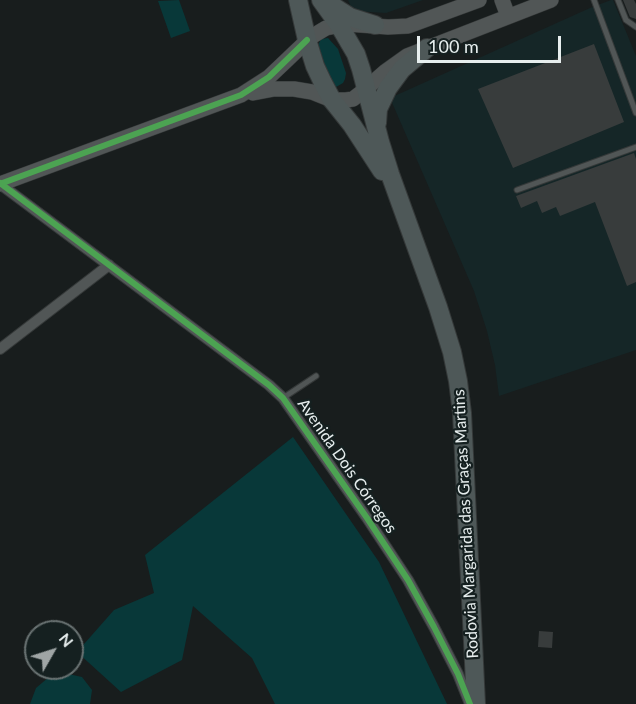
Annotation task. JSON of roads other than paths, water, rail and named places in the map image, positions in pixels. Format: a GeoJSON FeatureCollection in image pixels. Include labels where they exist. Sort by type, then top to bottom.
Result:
{"type":"FeatureCollection","features":[{"type":"Feature","properties":{"kind":"main road","name":"Rodovia Margarida das Graças Martins"},"geometry":{"type":"LineString","coordinates":[[298,0],[315,66],[332,100],[343,112],[376,162],[402,210]]}},
{"type":"Feature","properties":{"kind":"main road","name":"Rodovia Margarida das Graças Martins"},"geometry":{"type":"LineString","coordinates":[[323,0],[356,54],[380,142],[402,210],[444,324],[458,381],[476,704]]}},
{"type":"Feature","properties":{"kind":"main road"},"geometry":{"type":"LineString","coordinates":[[323,0],[350,17],[375,25]]}},
{"type":"Feature","properties":{"kind":"main road"},"geometry":{"type":"LineString","coordinates":[[0,184],[241,95],[261,84],[307,40],[326,28],[339,25],[398,27],[417,24],[479,0]]}},
{"type":"Feature","properties":{"kind":"main road"},"geometry":{"type":"LineString","coordinates":[[502,0],[508,16]]}},
{"type":"Feature","properties":{"kind":"main road"},"geometry":{"type":"LineString","coordinates":[[241,95],[274,89],[294,89],[312,92],[332,100],[353,99],[407,56],[551,0]]}},
{"type":"Feature","properties":{"kind":"main road"},"geometry":{"type":"LineString","coordinates":[[380,142],[377,113],[382,98],[402,69],[427,48]]}},
{"type":"Feature","properties":{"kind":"street","name":"Avenida Dois Córregos"},"geometry":{"type":"LineString","coordinates":[[0,184],[269,385],[283,398],[408,580],[439,636],[470,704]]}},
{"type":"Feature","properties":{"kind":"street"},"geometry":{"type":"LineString","coordinates":[[0,349],[109,265]]}},
{"type":"Feature","properties":{"kind":"lane"},"geometry":{"type":"LineString","coordinates":[[594,0],[636,113]]}},
{"type":"Feature","properties":{"kind":"lane"},"geometry":{"type":"LineString","coordinates":[[618,0],[627,20],[636,27]]}},
{"type":"Feature","properties":{"kind":"lane"},"geometry":{"type":"LineString","coordinates":[[517,190],[636,147]]}},
{"type":"Feature","properties":{"kind":"lane"},"geometry":{"type":"LineString","coordinates":[[283,398],[316,376]]}}]}
